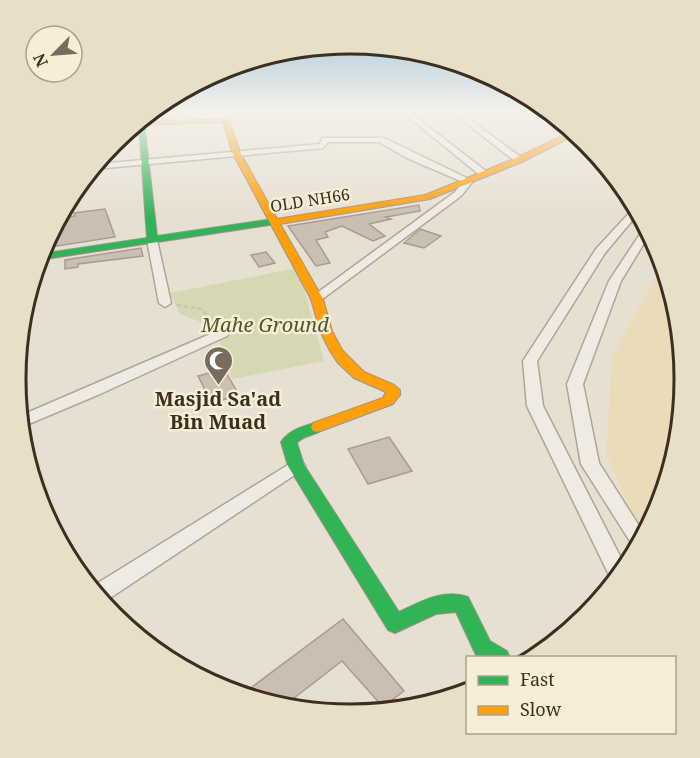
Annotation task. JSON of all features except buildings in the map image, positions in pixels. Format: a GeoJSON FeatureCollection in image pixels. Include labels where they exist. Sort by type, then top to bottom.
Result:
{"type":"FeatureCollection","features":[{"type":"Feature","properties":{"kind":"street"},"geometry":{"type":"LineString","coordinates":[[143,146],[153,240],[165,303]]}},
{"type":"Feature","properties":{"kind":"street"},"geometry":{"type":"LineString","coordinates":[[235,146],[317,299],[318,312],[325,331],[348,364],[359,375],[387,385],[393,390],[393,395],[388,401],[295,435],[289,441],[296,466],[394,624],[434,605],[460,603],[483,648],[498,656]]}},
{"type":"Feature","properties":{"kind":"street"},"geometry":{"type":"LineString","coordinates":[[105,166],[319,146]]}},
{"type":"Feature","properties":{"kind":"street"},"geometry":{"type":"LineString","coordinates":[[317,299],[458,194],[468,181],[393,146]]}},
{"type":"Feature","properties":{"kind":"street"},"geometry":{"type":"LineString","coordinates":[[449,146],[484,174]]}},
{"type":"Feature","properties":{"kind":"street"},"geometry":{"type":"LineString","coordinates":[[501,146],[519,160]]}},
{"type":"Feature","properties":{"kind":"street","name":"OLD NH66"},"geometry":{"type":"LineString","coordinates":[[50,256],[427,197],[519,160],[546,146]]}},
{"type":"Feature","properties":{"kind":"street"},"geometry":{"type":"LineString","coordinates":[[615,566],[535,406],[530,361],[600,251],[631,217]]}},
{"type":"Feature","properties":{"kind":"street"},"geometry":{"type":"LineString","coordinates":[[635,535],[590,464],[575,384],[615,281],[642,237]]}},
{"type":"Feature","properties":{"kind":"street"},"geometry":{"type":"LineString","coordinates":[[51,252],[62,254]]}},
{"type":"Feature","properties":{"kind":"street"},"geometry":{"type":"LineString","coordinates":[[28,419],[222,333]]}},
{"type":"Feature","properties":{"kind":"street"},"geometry":{"type":"LineString","coordinates":[[104,591],[296,466]]}},
{"type":"Feature","properties":{"kind":"path"},"geometry":{"type":"LineString","coordinates":[[165,303],[201,309],[210,316],[222,333]]}},
{"type":"Feature","properties":{"kind":"green space","name":"Mahe Ground"},"geometry":{"type":"Polygon","coordinates":[[[298,268],[324,361],[232,379],[219,339],[209,325],[180,314],[170,293],[298,268]]]}},
{"type":"Feature","properties":{"kind":"sand"},"geometry":{"type":"Polygon","coordinates":[[[657,275],[672,337],[674,400],[663,463],[650,503],[637,530],[606,452],[612,358],[657,275]]]}},
{"type":"Feature","properties":{"kind":"traffic: fast"},"geometry":{"type":"LineString","coordinates":[[144,146],[152,240]]}},
{"type":"Feature","properties":{"kind":"traffic: fast"},"geometry":{"type":"LineString","coordinates":[[50,255],[273,222]]}},
{"type":"Feature","properties":{"kind":"traffic: fast"},"geometry":{"type":"LineString","coordinates":[[318,427],[295,435],[289,442],[296,466],[395,624],[434,605],[461,603],[483,648],[497,656]]}},
{"type":"Feature","properties":{"kind":"traffic: slow"},"geometry":{"type":"LineString","coordinates":[[235,146],[317,299],[326,331],[336,351],[359,375],[393,390],[393,395],[388,401],[318,427]]}},
{"type":"Feature","properties":{"kind":"traffic: slow"},"geometry":{"type":"LineString","coordinates":[[273,222],[427,197],[519,160],[546,146]]}},
{"type":"Feature","properties":{"kind":"place","name":"Masjid Sa'ad Bin Muad"},"geometry":{"type":"Point","coordinates":[218,386]}}]}
